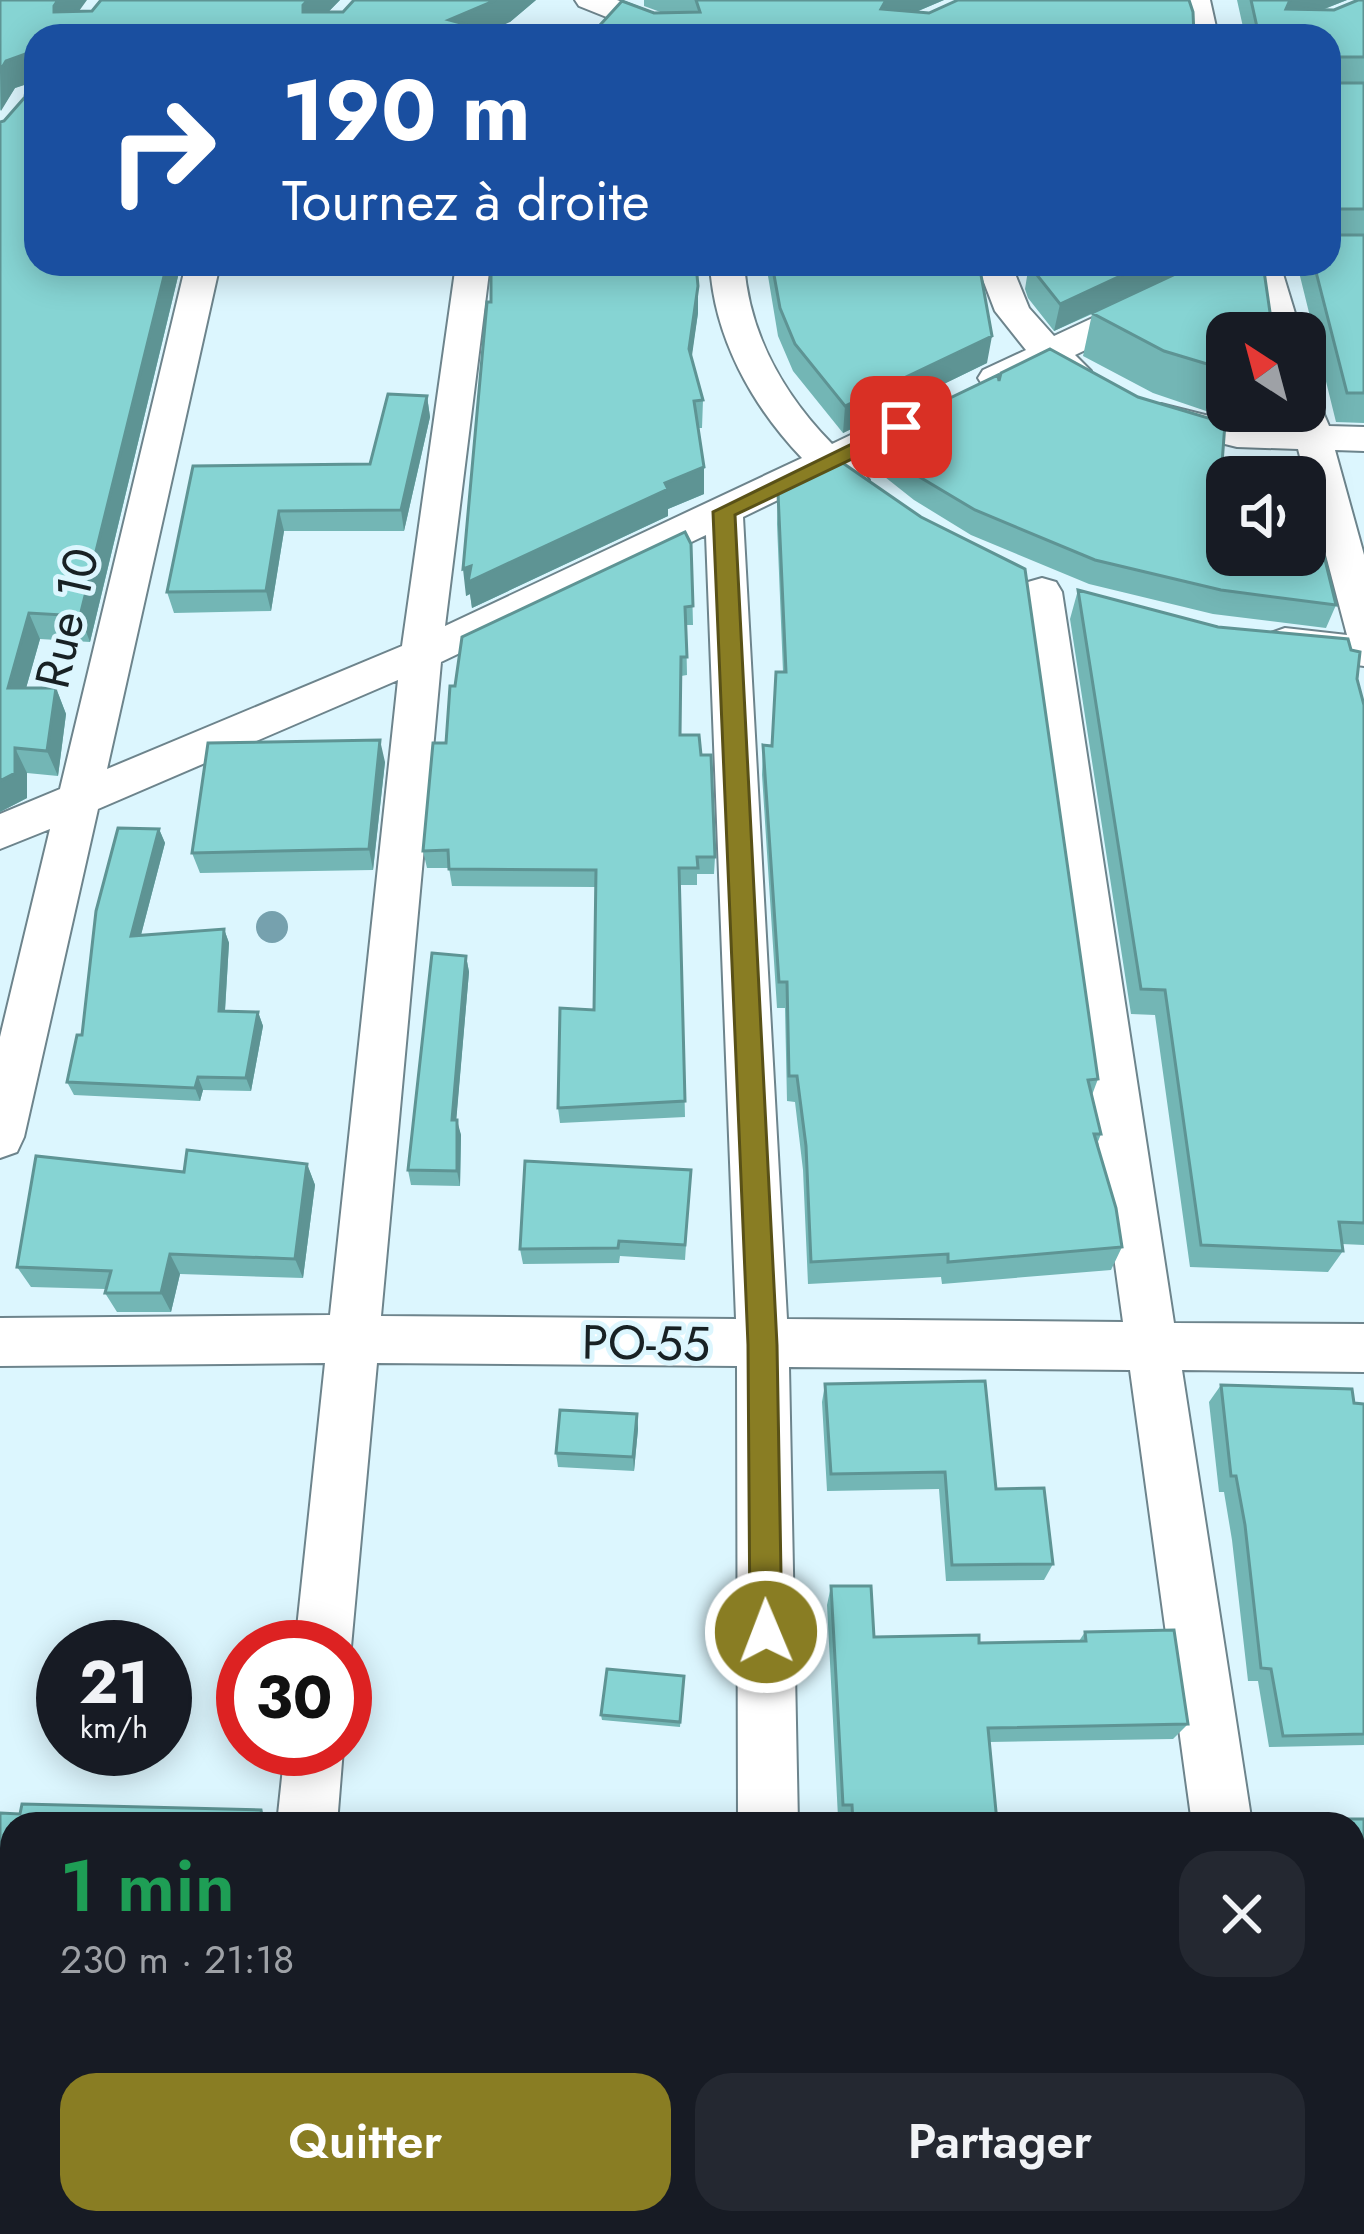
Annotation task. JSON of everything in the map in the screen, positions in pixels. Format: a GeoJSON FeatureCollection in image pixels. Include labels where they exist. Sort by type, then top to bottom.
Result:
{"type":"FeatureCollection","features":[{"type":"Feature","properties":{"kind":"street"},"geometry":{"type":"LineString","coordinates":[[608,3],[655,24]]}},
{"type":"Feature","properties":{"kind":"street","name":"Rue 10"},"geometry":{"type":"LineString","coordinates":[[0,1137],[200,276]]}},
{"type":"Feature","properties":{"kind":"street"},"geometry":{"type":"LineString","coordinates":[[326,1620],[421,654],[471,276]]}},
{"type":"Feature","properties":{"kind":"street"},"geometry":{"type":"LineString","coordinates":[[726,276],[761,383],[827,464],[886,504]]}},
{"type":"Feature","properties":{"kind":"street"},"geometry":{"type":"LineString","coordinates":[[996,276],[1021,324],[1048,352],[1116,395],[1164,417],[1206,427]]}},
{"type":"Feature","properties":{"kind":"street"},"geometry":{"type":"LineString","coordinates":[[0,832],[421,654],[827,464],[1210,276]]}},
{"type":"Feature","properties":{"kind":"street"},"geometry":{"type":"LineString","coordinates":[[1266,276],[1276,312]]}},
{"type":"Feature","properties":{"kind":"street"},"geometry":{"type":"LineString","coordinates":[[1326,428],[1364,440]]}},
{"type":"Feature","properties":{"kind":"street"},"geometry":{"type":"LineString","coordinates":[[1225,432],[1255,432]]}},
{"type":"Feature","properties":{"kind":"street"},"geometry":{"type":"LineString","coordinates":[[1312,432],[1364,629]]}},
{"type":"Feature","properties":{"kind":"street"},"geometry":{"type":"LineString","coordinates":[[724,512],[763,1345],[768,1812]]}},
{"type":"Feature","properties":{"kind":"street"},"geometry":{"type":"LineString","coordinates":[[1043,588],[1220,1812]]}},
{"type":"Feature","properties":{"kind":"street"},"geometry":{"type":"LineString","coordinates":[[1251,640],[1364,651]]}},
{"type":"Feature","properties":{"kind":"street","name":"PO-55"},"geometry":{"type":"LineString","coordinates":[[0,1342],[352,1339],[1364,1348]]}},
{"type":"Feature","properties":{"kind":"street"},"geometry":{"type":"LineString","coordinates":[[308,1812],[311,1776]]}},
{"type":"Feature","properties":{"kind":"building"},"geometry":{"type":"Polygon","coordinates":[[[0,0],[58,0],[54,12],[92,11],[101,0],[308,0],[303,12],[343,12],[354,0],[496,0],[449,20],[464,24],[24,24],[24,55],[6,61],[0,71],[0,0]]]}},
{"type":"Feature","properties":{"kind":"building"},"geometry":{"type":"Polygon","coordinates":[[[696,0],[886,0],[881,9],[929,13],[958,0],[1189,0],[1194,24],[601,24],[622,1],[654,13],[700,12],[696,0]]]}},
{"type":"Feature","properties":{"kind":"building"},"geometry":{"type":"Polygon","coordinates":[[[1251,0],[1290,0],[1286,9],[1334,10],[1364,0],[1364,57],[1341,57],[1341,24],[1256,24],[1251,0]]]}},
{"type":"Feature","properties":{"kind":"building"},"geometry":{"type":"Polygon","coordinates":[[[1341,83],[1364,83],[1364,209],[1341,209],[1341,83]]]}},
{"type":"Feature","properties":{"kind":"building"},"geometry":{"type":"Polygon","coordinates":[[[24,98],[24,276],[164,276],[80,616],[29,613],[8,688],[56,688],[47,751],[15,748],[15,773],[0,781],[0,122],[24,98]]]}},
{"type":"Feature","properties":{"kind":"building"},"geometry":{"type":"Polygon","coordinates":[[[1341,235],[1364,235],[1364,393],[1347,393],[1317,276],[1341,276],[1341,235]]]}},
{"type":"Feature","properties":{"kind":"building"},"geometry":{"type":"Polygon","coordinates":[[[491,276],[697,276],[689,349],[703,400],[694,401],[704,467],[665,483],[668,489],[468,582],[471,566],[463,569],[487,302],[491,302],[491,276]]]}},
{"type":"Feature","properties":{"kind":"building"},"geometry":{"type":"Polygon","coordinates":[[[774,276],[981,276],[992,336],[845,406],[795,344],[780,308],[774,276]]]}},
{"type":"Feature","properties":{"kind":"building"},"geometry":{"type":"Polygon","coordinates":[[[1038,276],[1120,276],[1060,304],[1038,276]]]}},
{"type":"Feature","properties":{"kind":"building"},"geometry":{"type":"Polygon","coordinates":[[[1171,276],[1265,276],[1270,312],[1206,312],[1206,364],[1164,351],[1092,313],[1171,276]]]}},
{"type":"Feature","properties":{"kind":"building"},"geometry":{"type":"Polygon","coordinates":[[[1050,349],[1138,397],[1206,417],[1206,432],[1224,432],[1223,456],[1206,456],[1206,576],[1326,576],[1326,564],[1336,605],[1221,590],[1095,560],[975,510],[918,476],[869,437],[998,375],[999,381],[1001,373],[1050,349]]]}},
{"type":"Feature","properties":{"kind":"building"},"geometry":{"type":"Polygon","coordinates":[[[388,394],[427,396],[401,510],[279,511],[266,591],[167,592],[193,466],[370,464],[388,394]]]}},
{"type":"Feature","properties":{"kind":"building"},"geometry":{"type":"Polygon","coordinates":[[[837,459],[921,517],[1025,569],[1098,1079],[1088,1080],[1101,1134],[1094,1134],[1122,1247],[948,1262],[948,1254],[811,1262],[806,1146],[797,1076],[789,1076],[787,982],[779,982],[763,745],[772,746],[776,672],[786,672],[778,493],[837,459]]]}},
{"type":"Feature","properties":{"kind":"building"},"geometry":{"type":"Polygon","coordinates":[[[685,532],[691,544],[693,606],[685,607],[687,657],[681,657],[680,735],[699,735],[701,755],[711,755],[715,857],[697,857],[698,868],[679,868],[685,1101],[558,1108],[560,1008],[594,1010],[596,870],[449,869],[448,850],[423,851],[433,743],[446,743],[450,686],[455,686],[462,637],[685,532]]]}},
{"type":"Feature","properties":{"kind":"building"},"geometry":{"type":"Polygon","coordinates":[[[1078,590],[1218,627],[1348,639],[1351,650],[1360,652],[1357,679],[1364,705],[1364,1223],[1339,1222],[1343,1251],[1201,1245],[1165,990],[1141,989],[1078,590]]]}},
{"type":"Feature","properties":{"kind":"building"},"geometry":{"type":"Polygon","coordinates":[[[380,740],[369,849],[192,853],[208,743],[380,740]]]}},
{"type":"Feature","properties":{"kind":"building"},"geometry":{"type":"Polygon","coordinates":[[[118,828],[159,829],[131,936],[224,929],[219,1011],[258,1012],[246,1078],[198,1077],[195,1088],[67,1082],[77,1035],[82,1035],[96,911],[118,828]]]}},
{"type":"Feature","properties":{"kind":"building"},"geometry":{"type":"Polygon","coordinates":[[[432,953],[466,956],[452,1120],[457,1120],[457,1171],[408,1170],[432,953]]]}},
{"type":"Feature","properties":{"kind":"building"},"geometry":{"type":"Polygon","coordinates":[[[187,1150],[307,1164],[295,1259],[170,1254],[161,1293],[105,1293],[111,1271],[17,1267],[36,1156],[184,1172],[187,1150]]]}},
{"type":"Feature","properties":{"kind":"building"},"geometry":{"type":"Polygon","coordinates":[[[525,1161],[691,1170],[685,1245],[619,1241],[618,1248],[520,1249],[525,1161]]]}},
{"type":"Feature","properties":{"kind":"building"},"geometry":{"type":"Polygon","coordinates":[[[985,1381],[996,1489],[1044,1488],[1053,1564],[952,1565],[945,1472],[831,1474],[825,1384],[985,1381]]]}},
{"type":"Feature","properties":{"kind":"building"},"geometry":{"type":"Polygon","coordinates":[[[1221,1385],[1352,1389],[1354,1403],[1364,1404],[1364,1734],[1283,1736],[1271,1669],[1261,1668],[1245,1525],[1236,1476],[1231,1476],[1221,1385]]]}},
{"type":"Feature","properties":{"kind":"building"},"geometry":{"type":"Polygon","coordinates":[[[560,1410],[637,1414],[633,1457],[556,1453],[560,1410]]]}},
{"type":"Feature","properties":{"kind":"building"},"geometry":{"type":"Polygon","coordinates":[[[831,1586],[871,1586],[874,1637],[979,1635],[979,1643],[1086,1641],[1085,1632],[1174,1630],[1188,1724],[988,1728],[996,1812],[852,1812],[852,1805],[843,1805],[831,1586]]]}},
{"type":"Feature","properties":{"kind":"building"},"geometry":{"type":"Polygon","coordinates":[[[607,1669],[684,1676],[680,1722],[601,1715],[607,1669]]]}},
{"type":"Feature","properties":{"kind":"building"},"geometry":{"type":"Polygon","coordinates":[[[22,1804],[261,1812],[20,1812],[22,1804]]]}},
{"type":"Feature","properties":{"kind":"route"},"geometry":{"type":"LineString","coordinates":[[766,1632],[763,1345],[724,512],[901,427]]}}]}
